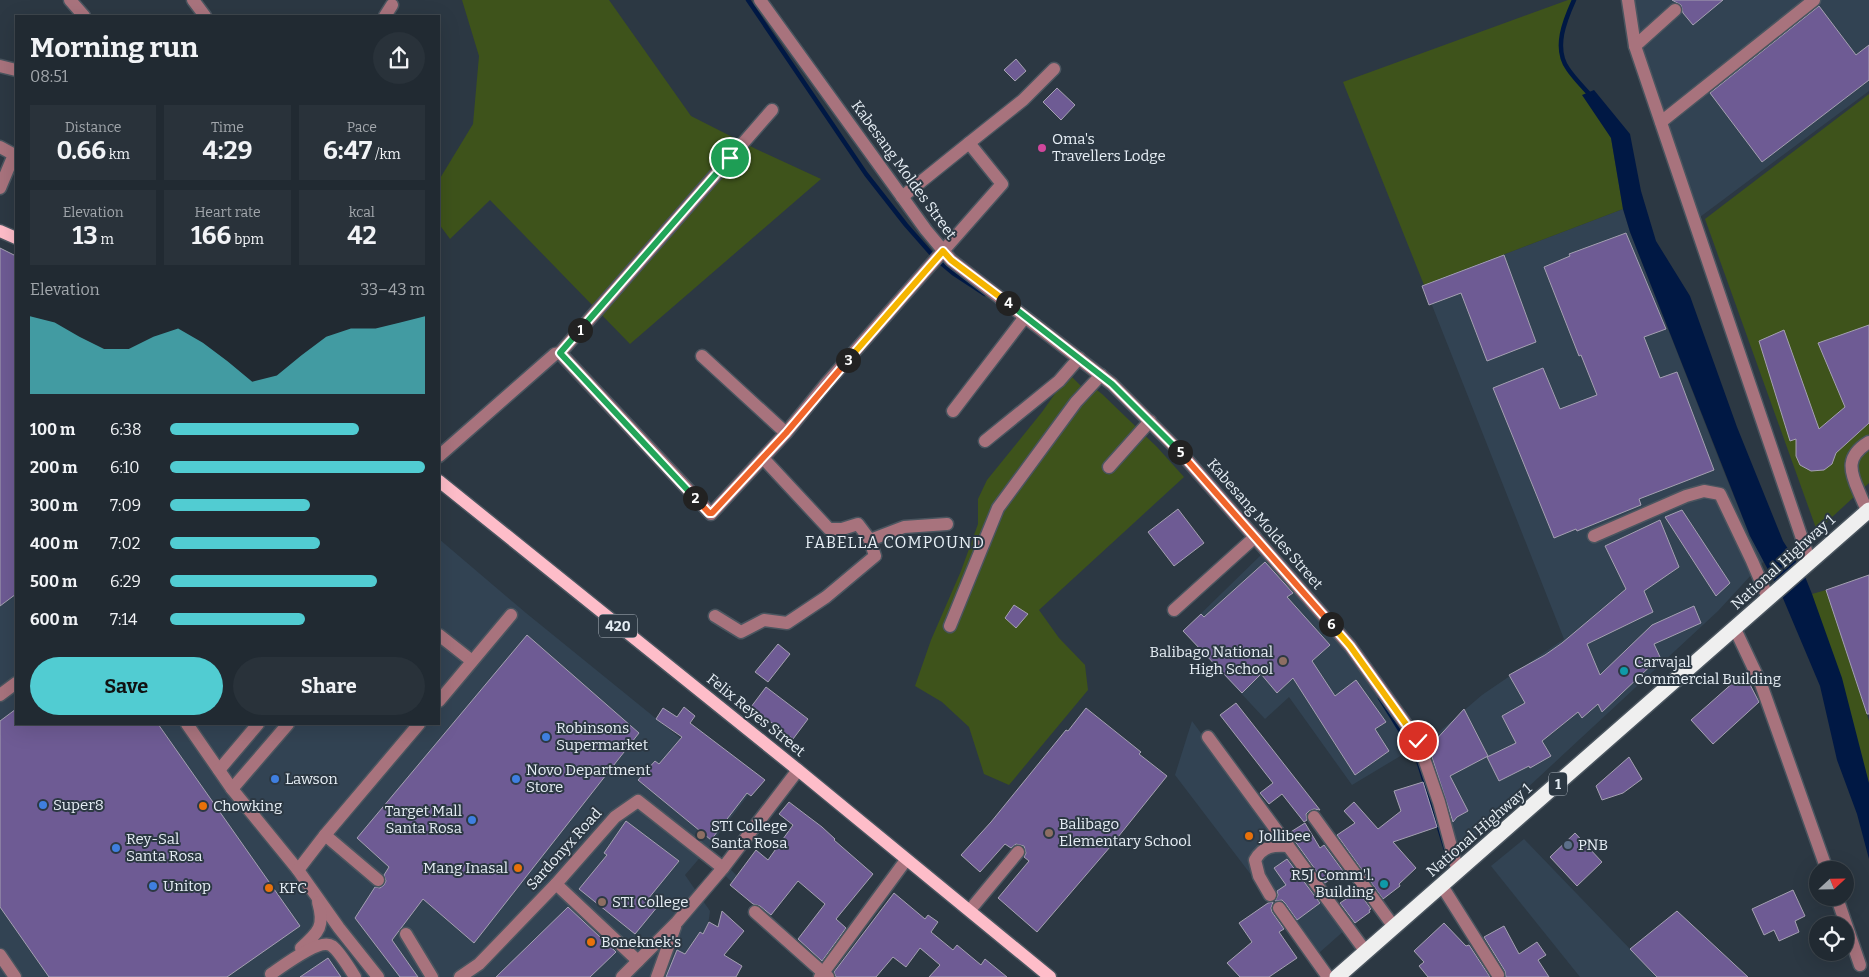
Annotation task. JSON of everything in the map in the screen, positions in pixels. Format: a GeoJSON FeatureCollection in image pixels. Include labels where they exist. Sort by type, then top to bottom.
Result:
{"type":"FeatureCollection","features":[{"type":"Feature","properties":{"kind":"highway","name":"National Highway 1"},"geometry":{"type":"LineString","coordinates":[[1337,977],[1806,564],[1868,512]]}},
{"type":"Feature","properties":{"kind":"main road"},"geometry":{"type":"LineString","coordinates":[[0,231],[15,238]]}},
{"type":"Feature","properties":{"kind":"main road","name":"Felix Reyes Street"},"geometry":{"type":"LineString","coordinates":[[440,482],[798,770],[1050,977]]}},
{"type":"Feature","properties":{"kind":"street"},"geometry":{"type":"LineString","coordinates":[[70,0],[83,15]]}},
{"type":"Feature","properties":{"kind":"street"},"geometry":{"type":"LineString","coordinates":[[193,0],[205,15]]}},
{"type":"Feature","properties":{"kind":"street","name":"Kabesang Moldes Street"},"geometry":{"type":"LineString","coordinates":[[760,0],[902,197],[939,256],[951,260],[1112,384],[1182,453],[1350,646],[1418,741],[1439,802],[1458,872]]}},
{"type":"Feature","properties":{"kind":"street"},"geometry":{"type":"LineString","coordinates":[[1628,0],[1635,46],[1806,564]]}},
{"type":"Feature","properties":{"kind":"street"},"geometry":{"type":"LineString","coordinates":[[1661,122],[1814,0]]}},
{"type":"Feature","properties":{"kind":"street"},"geometry":{"type":"LineString","coordinates":[[1635,46],[1674,10]]}},
{"type":"Feature","properties":{"kind":"street"},"geometry":{"type":"LineString","coordinates":[[0,66],[15,70]]}},
{"type":"Feature","properties":{"kind":"street"},"geometry":{"type":"LineString","coordinates":[[902,197],[1023,100],[1054,69]]}},
{"type":"Feature","properties":{"kind":"street"},"geometry":{"type":"LineString","coordinates":[[440,455],[555,354],[560,353],[772,110]]}},
{"type":"Feature","properties":{"kind":"street"},"geometry":{"type":"LineString","coordinates":[[560,353],[709,513],[712,513],[786,433],[1002,184],[969,143]]}},
{"type":"Feature","properties":{"kind":"street"},"geometry":{"type":"LineString","coordinates":[[0,148],[11,152],[13,157],[0,188]]}},
{"type":"Feature","properties":{"kind":"street"},"geometry":{"type":"LineString","coordinates":[[953,411],[1025,317]]}},
{"type":"Feature","properties":{"kind":"street"},"geometry":{"type":"LineString","coordinates":[[702,356],[786,433]]}},
{"type":"Feature","properties":{"kind":"street"},"geometry":{"type":"LineString","coordinates":[[985,441],[1059,381],[1079,358]]}},
{"type":"Feature","properties":{"kind":"street"},"geometry":{"type":"LineString","coordinates":[[950,626],[998,508],[1076,402],[1101,375]]}},
{"type":"Feature","properties":{"kind":"street"},"geometry":{"type":"LineString","coordinates":[[1108,467],[1150,421]]}},
{"type":"Feature","properties":{"kind":"street"},"geometry":{"type":"LineString","coordinates":[[1868,512],[1850,468],[1859,448],[1869,442]]}},
{"type":"Feature","properties":{"kind":"street"},"geometry":{"type":"LineString","coordinates":[[716,616],[741,632],[764,620],[787,623],[826,597],[875,556],[870,540],[858,524],[842,529],[830,529],[763,458]]}},
{"type":"Feature","properties":{"kind":"street"},"geometry":{"type":"LineString","coordinates":[[1594,536],[1686,496],[1704,491],[1720,494],[1752,561],[1773,594]]}},
{"type":"Feature","properties":{"kind":"street"},"geometry":{"type":"LineString","coordinates":[[870,540],[904,527],[947,524]]}},
{"type":"Feature","properties":{"kind":"street"},"geometry":{"type":"LineString","coordinates":[[1174,610],[1255,537]]}},
{"type":"Feature","properties":{"kind":"street"},"geometry":{"type":"LineString","coordinates":[[440,699],[511,615]]}},
{"type":"Feature","properties":{"kind":"street"},"geometry":{"type":"LineString","coordinates":[[1735,628],[1761,684],[1824,861]]}},
{"type":"Feature","properties":{"kind":"street"},"geometry":{"type":"LineString","coordinates":[[440,636],[472,661]]}},
{"type":"Feature","properties":{"kind":"street"},"geometry":{"type":"LineString","coordinates":[[0,695],[15,684]]}},
{"type":"Feature","properties":{"kind":"street"},"geometry":{"type":"LineString","coordinates":[[188,725],[232,789],[298,870],[378,977]]}},
{"type":"Feature","properties":{"kind":"street"},"geometry":{"type":"LineString","coordinates":[[218,770],[257,725]]}},
{"type":"Feature","properties":{"kind":"street"},"geometry":{"type":"LineString","coordinates":[[232,789],[287,725]]}},
{"type":"Feature","properties":{"kind":"street"},"geometry":{"type":"LineString","coordinates":[[298,870],[325,835],[418,725]]}},
{"type":"Feature","properties":{"kind":"street"},"geometry":{"type":"LineString","coordinates":[[1208,737],[1366,952]]}},
{"type":"Feature","properties":{"kind":"street"},"geometry":{"type":"LineString","coordinates":[[622,977],[677,922],[723,868],[798,770]]}},
{"type":"Feature","properties":{"kind":"street","name":"Sardonyx Road"},"geometry":{"type":"LineString","coordinates":[[460,977],[479,964],[556,884],[615,816],[638,801],[723,868]]}},
{"type":"Feature","properties":{"kind":"street"},"geometry":{"type":"LineString","coordinates":[[1314,817],[1394,927]]}},
{"type":"Feature","properties":{"kind":"street"},"geometry":{"type":"LineString","coordinates":[[325,835],[378,880]]}},
{"type":"Feature","properties":{"kind":"street"},"geometry":{"type":"LineString","coordinates":[[1270,895],[1259,876],[1255,860],[1260,852],[1267,847],[1277,845],[1288,846]]}},
{"type":"Feature","properties":{"kind":"street"},"geometry":{"type":"LineString","coordinates":[[970,910],[1018,852]]}},
{"type":"Feature","properties":{"kind":"street"},"geometry":{"type":"LineString","coordinates":[[755,912],[824,976],[906,860]]}},
{"type":"Feature","properties":{"kind":"street"},"geometry":{"type":"LineString","coordinates":[[556,884],[638,961]]}},
{"type":"Feature","properties":{"kind":"street"},"geometry":{"type":"LineString","coordinates":[[1442,886],[1498,975]]}},
{"type":"Feature","properties":{"kind":"street"},"geometry":{"type":"LineString","coordinates":[[269,976],[316,935],[322,924],[322,914],[316,896]]}},
{"type":"Feature","properties":{"kind":"street"},"geometry":{"type":"LineString","coordinates":[[1840,906],[1860,965]]}},
{"type":"Feature","properties":{"kind":"street"},"geometry":{"type":"LineString","coordinates":[[1280,908],[1328,977]]}},
{"type":"Feature","properties":{"kind":"street"},"geometry":{"type":"LineString","coordinates":[[657,977],[677,922]]}},
{"type":"Feature","properties":{"kind":"street"},"geometry":{"type":"LineString","coordinates":[[406,934],[432,977]]}},
{"type":"Feature","properties":{"kind":"street"},"geometry":{"type":"LineString","coordinates":[[269,976],[315,946],[325,943],[332,946],[355,977]]}},
{"type":"Feature","properties":{"kind":"street"},"geometry":{"type":"LineString","coordinates":[[0,955],[15,977]]}},
{"type":"Feature","properties":{"kind":"shaded area"},"geometry":{"type":"Polygon","coordinates":[[[1630,0],[1869,0],[1869,91],[1700,217],[1635,46],[1630,0]]]}},
{"type":"Feature","properties":{"kind":"shaded area"},"geometry":{"type":"Polygon","coordinates":[[[1623,209],[1630,232],[1722,467],[1750,536],[1764,561],[1718,611],[1457,853],[1422,749],[1426,743],[1482,695],[1564,639],[1424,285],[1623,209]]]}},
{"type":"Feature","properties":{"kind":"shaded area"},"geometry":{"type":"Polygon","coordinates":[[[0,248],[15,256],[15,725],[440,725],[440,540],[526,613],[749,794],[709,847],[737,876],[796,884],[769,918],[703,854],[685,875],[710,911],[701,977],[0,977],[0,248]]]}},
{"type":"Feature","properties":{"kind":"shaded area","name":"Balibago National High School"},"geometry":{"type":"Polygon","coordinates":[[[1262,554],[1332,632],[1375,690],[1412,749],[1352,785],[1289,697],[1265,719],[1183,631],[1262,554]]]}},
{"type":"Feature","properties":{"kind":"shaded area","name":"Jollibee"},"geometry":{"type":"Polygon","coordinates":[[[1192,721],[1346,929],[1311,960],[1268,897],[1175,775],[1192,721]]]}},
{"type":"Feature","properties":{"kind":"shaded area"},"geometry":{"type":"Polygon","coordinates":[[[1524,839],[1657,977],[1580,977],[1491,866],[1524,839]]]}},
{"type":"Feature","properties":{"kind":"green space"},"geometry":{"type":"Polygon","coordinates":[[[462,0],[609,0],[691,116],[821,179],[630,344],[490,200],[450,239],[440,225],[440,178],[473,124],[479,56],[462,0]]]}},
{"type":"Feature","properties":{"kind":"green space"},"geometry":{"type":"Polygon","coordinates":[[[1568,0],[1574,0],[1565,19],[1560,45],[1566,67],[1588,92],[1611,138],[1623,209],[1424,285],[1343,82],[1568,0]]]}},
{"type":"Feature","properties":{"kind":"green space"},"geometry":{"type":"Polygon","coordinates":[[[1869,94],[1869,483],[1817,531],[1705,219],[1869,94]]]}},
{"type":"Feature","properties":{"kind":"green space"},"geometry":{"type":"Polygon","coordinates":[[[1069,374],[1084,389],[1093,387],[1102,394],[1157,447],[1184,477],[1039,610],[1059,638],[1085,665],[1088,690],[1009,785],[984,774],[969,727],[942,702],[915,686],[931,640],[961,571],[978,524],[978,499],[987,480],[1042,412],[1069,374]]]}},
{"type":"Feature","properties":{"kind":"green space"},"geometry":{"type":"Polygon","coordinates":[[[1826,590],[1869,721],[1869,783],[1812,594],[1826,590]]]}},
{"type":"Feature","properties":{"kind":"water"},"geometry":{"type":"Polygon","coordinates":[[[1594,90],[1630,134],[1641,191],[1656,241],[1690,296],[1737,427],[1783,541],[1804,574],[1812,594],[1842,678],[1869,783],[1869,859],[1857,814],[1837,760],[1820,686],[1782,596],[1750,536],[1630,232],[1623,209],[1611,138],[1582,95],[1594,90]]]}},
{"type":"Feature","properties":{"kind":"building"},"geometry":{"type":"Polygon","coordinates":[[[1672,0],[1723,0],[1693,25],[1683,13],[1681,5],[1672,0]]]}},
{"type":"Feature","properties":{"kind":"building"},"geometry":{"type":"Polygon","coordinates":[[[1819,6],[1856,55],[1869,45],[1869,80],[1762,162],[1710,93],[1819,6]]]}},
{"type":"Feature","properties":{"kind":"building"},"geometry":{"type":"Polygon","coordinates":[[[1016,59],[1026,71],[1015,81],[1004,70],[1016,59]]]}},
{"type":"Feature","properties":{"kind":"building"},"geometry":{"type":"Polygon","coordinates":[[[1057,88],[1075,105],[1061,120],[1043,102],[1057,88]]]}},
{"type":"Feature","properties":{"kind":"building"},"geometry":{"type":"Polygon","coordinates":[[[1626,233],[1666,329],[1644,337],[1660,378],[1677,372],[1714,470],[1639,499],[1641,505],[1577,531],[1576,529],[1554,538],[1493,388],[1543,368],[1560,409],[1597,395],[1581,355],[1579,356],[1544,267],[1570,256],[1569,254],[1626,233]]]}},
{"type":"Feature","properties":{"kind":"building"},"geometry":{"type":"Polygon","coordinates":[[[0,248],[15,256],[15,595],[0,606],[0,248]]]}},
{"type":"Feature","properties":{"kind":"building"},"geometry":{"type":"Polygon","coordinates":[[[1504,255],[1536,342],[1487,361],[1461,293],[1429,305],[1422,286],[1504,255]]]}},
{"type":"Feature","properties":{"kind":"building"},"geometry":{"type":"Polygon","coordinates":[[[1869,325],[1869,423],[1836,453],[1832,464],[1824,470],[1811,471],[1800,465],[1796,456],[1796,439],[1790,441],[1759,341],[1784,330],[1819,429],[1845,407],[1818,343],[1869,325]]]}},
{"type":"Feature","properties":{"kind":"building"},"geometry":{"type":"Polygon","coordinates":[[[1178,509],[1204,543],[1174,566],[1148,532],[1178,509]]]}},
{"type":"Feature","properties":{"kind":"building"},"geometry":{"type":"Polygon","coordinates":[[[1682,510],[1730,583],[1716,596],[1665,517],[1682,510]]]}},
{"type":"Feature","properties":{"kind":"building"},"geometry":{"type":"Polygon","coordinates":[[[1660,520],[1679,567],[1644,591],[1653,612],[1587,644],[1600,675],[1652,625],[1694,606],[1701,623],[1654,644],[1660,657],[1602,712],[1598,704],[1582,718],[1578,712],[1542,741],[1551,756],[1530,768],[1529,766],[1499,781],[1487,757],[1516,743],[1502,716],[1525,703],[1509,675],[1562,643],[1626,589],[1605,546],[1660,520]]]}},
{"type":"Feature","properties":{"kind":"building","name":"Balibago National High School"},"geometry":{"type":"Polygon","coordinates":[[[1265,562],[1293,593],[1287,597],[1330,645],[1312,661],[1335,696],[1356,680],[1386,722],[1375,729],[1389,751],[1355,775],[1293,678],[1277,693],[1261,674],[1242,693],[1183,631],[1201,614],[1204,617],[1265,562]]]}},
{"type":"Feature","properties":{"kind":"building"},"geometry":{"type":"Polygon","coordinates":[[[1869,575],[1869,714],[1867,714],[1826,590],[1869,575]]]}},
{"type":"Feature","properties":{"kind":"building"},"geometry":{"type":"Polygon","coordinates":[[[1014,605],[1028,614],[1016,628],[1005,618],[1014,605]]]}},
{"type":"Feature","properties":{"kind":"building","name":"Target Mall Santa Rosa"},"geometry":{"type":"Polygon","coordinates":[[[527,635],[639,733],[474,943],[423,899],[392,940],[418,977],[400,977],[355,918],[375,887],[380,888],[384,885],[386,881],[384,875],[389,867],[357,838],[527,635]]]}},
{"type":"Feature","properties":{"kind":"building"},"geometry":{"type":"Polygon","coordinates":[[[778,644],[790,654],[768,682],[755,672],[778,644]]]}},
{"type":"Feature","properties":{"kind":"building","name":"Carvajal Commercial Building"},"geometry":{"type":"Polygon","coordinates":[[[1744,673],[1759,702],[1713,744],[1691,720],[1744,673]]]}},
{"type":"Feature","properties":{"kind":"building"},"geometry":{"type":"Polygon","coordinates":[[[766,687],[808,719],[793,739],[751,707],[766,687]]]}},
{"type":"Feature","properties":{"kind":"building"},"geometry":{"type":"Polygon","coordinates":[[[1236,703],[1320,810],[1314,809],[1309,811],[1306,814],[1307,820],[1304,822],[1282,794],[1269,804],[1260,793],[1273,783],[1220,715],[1236,703]]]}},
{"type":"Feature","properties":{"kind":"building"},"geometry":{"type":"Polygon","coordinates":[[[684,707],[695,716],[690,723],[765,780],[751,796],[747,793],[711,840],[638,780],[655,761],[659,764],[682,737],[656,719],[663,708],[677,717],[684,707]]]}},
{"type":"Feature","properties":{"kind":"building","name":"Balibago Elementary School"},"geometry":{"type":"Polygon","coordinates":[[[1086,708],[1141,752],[1139,754],[1167,776],[1110,847],[1037,932],[998,898],[1029,861],[1024,857],[1026,853],[1024,846],[1016,844],[1011,848],[1005,844],[980,872],[961,855],[1086,708]]]}},
{"type":"Feature","properties":{"kind":"building"},"geometry":{"type":"Polygon","coordinates":[[[1464,709],[1488,756],[1450,776],[1468,811],[1457,817],[1453,822],[1428,745],[1433,743],[1464,709]]]}},
{"type":"Feature","properties":{"kind":"building"},"geometry":{"type":"Polygon","coordinates":[[[15,710],[15,725],[159,725],[300,926],[227,977],[49,977],[0,907],[0,721],[15,710]]]}},
{"type":"Feature","properties":{"kind":"building"},"geometry":{"type":"Polygon","coordinates":[[[1629,757],[1642,779],[1623,793],[1602,800],[1596,786],[1629,757]]]}},
{"type":"Feature","properties":{"kind":"building"},"geometry":{"type":"Polygon","coordinates":[[[1423,782],[1437,827],[1393,842],[1416,868],[1399,884],[1400,886],[1383,899],[1337,835],[1355,823],[1344,811],[1354,802],[1378,829],[1401,811],[1394,791],[1423,782]]]}},
{"type":"Feature","properties":{"kind":"building"},"geometry":{"type":"Polygon","coordinates":[[[789,802],[822,827],[873,874],[836,919],[846,928],[822,961],[798,939],[825,904],[798,881],[771,915],[760,906],[753,904],[730,885],[756,850],[768,860],[793,825],[779,814],[789,802]]]}},
{"type":"Feature","properties":{"kind":"building"},"geometry":{"type":"Polygon","coordinates":[[[626,821],[679,861],[648,899],[658,906],[635,934],[579,889],[607,855],[604,853],[626,821]]]}},
{"type":"Feature","properties":{"kind":"building"},"geometry":{"type":"Polygon","coordinates":[[[1305,823],[1320,848],[1324,845],[1343,871],[1325,883],[1289,833],[1305,823]]]}},
{"type":"Feature","properties":{"kind":"building"},"geometry":{"type":"Polygon","coordinates":[[[1575,833],[1602,862],[1577,886],[1550,857],[1575,833]]]}},
{"type":"Feature","properties":{"kind":"building"},"geometry":{"type":"Polygon","coordinates":[[[1287,859],[1320,903],[1297,920],[1282,900],[1275,901],[1278,895],[1277,891],[1286,885],[1274,868],[1287,859]]]}},
{"type":"Feature","properties":{"kind":"building"},"geometry":{"type":"Polygon","coordinates":[[[1793,890],[1805,916],[1795,921],[1799,932],[1779,941],[1774,930],[1764,935],[1752,909],[1793,890]]]}},
{"type":"Feature","properties":{"kind":"building"},"geometry":{"type":"Polygon","coordinates":[[[1358,891],[1371,909],[1369,910],[1370,912],[1355,923],[1340,903],[1358,891]]]}},
{"type":"Feature","properties":{"kind":"building"},"geometry":{"type":"Polygon","coordinates":[[[894,893],[925,919],[928,915],[938,922],[931,932],[953,950],[957,945],[981,965],[985,959],[1007,977],[929,977],[940,965],[920,948],[906,967],[893,957],[876,977],[836,977],[834,972],[894,893]]]}},
{"type":"Feature","properties":{"kind":"building"},"geometry":{"type":"Polygon","coordinates":[[[1273,902],[1272,912],[1284,929],[1279,932],[1297,958],[1269,977],[1240,977],[1227,963],[1252,942],[1239,923],[1268,903],[1273,902]]]}},
{"type":"Feature","properties":{"kind":"building"},"geometry":{"type":"Polygon","coordinates":[[[568,907],[616,952],[590,977],[496,977],[568,907]]]}},
{"type":"Feature","properties":{"kind":"building"},"geometry":{"type":"Polygon","coordinates":[[[722,911],[744,931],[724,955],[742,966],[736,977],[666,977],[677,950],[685,954],[700,932],[703,934],[709,922],[718,927],[722,911]]]}},
{"type":"Feature","properties":{"kind":"building"},"geometry":{"type":"Polygon","coordinates":[[[1677,911],[1748,977],[1657,977],[1630,949],[1677,911]]]}},
{"type":"Feature","properties":{"kind":"building"},"geometry":{"type":"Polygon","coordinates":[[[1444,923],[1466,946],[1469,945],[1490,977],[1428,977],[1419,966],[1424,962],[1414,951],[1444,923]]]}},
{"type":"Feature","properties":{"kind":"building"},"geometry":{"type":"Polygon","coordinates":[[[1504,926],[1519,954],[1537,942],[1546,955],[1538,960],[1549,977],[1506,977],[1505,971],[1484,937],[1504,926]]]}},
{"type":"Feature","properties":{"kind":"building"},"geometry":{"type":"Polygon","coordinates":[[[328,958],[341,977],[300,977],[328,958]]]}},
{"type":"Feature","properties":{"kind":"waterway"},"geometry":{"type":"LineString","coordinates":[[748,0],[866,174],[906,225],[935,258],[953,273],[985,294]]}},
{"type":"Feature","properties":{"kind":"waterway"},"geometry":{"type":"LineString","coordinates":[[1574,0],[1564,25],[1561,52],[1568,69],[1591,96]]}},
{"type":"Feature","properties":{"kind":"waterway"},"geometry":{"type":"LineString","coordinates":[[1380,698],[1417,757],[1447,853]]}},
{"type":"Feature","properties":{"kind":"place","name":"Oma's Travellers Lodge"},"geometry":{"type":"Point","coordinates":[1042,148]}},
{"type":"Feature","properties":{"kind":"place","name":"Balibago National High School"},"geometry":{"type":"Point","coordinates":[1283,661]}},
{"type":"Feature","properties":{"kind":"place","name":"Carvajal Commercial Building"},"geometry":{"type":"Point","coordinates":[1624,671]}},
{"type":"Feature","properties":{"kind":"place","name":"Robinsons Supermarket"},"geometry":{"type":"Point","coordinates":[546,737]}},
{"type":"Feature","properties":{"kind":"place","name":"Lawson"},"geometry":{"type":"Point","coordinates":[275,779]}},
{"type":"Feature","properties":{"kind":"place","name":"Novo Department Store"},"geometry":{"type":"Point","coordinates":[516,779]}},
{"type":"Feature","properties":{"kind":"place","name":"Super8"},"geometry":{"type":"Point","coordinates":[43,805]}},
{"type":"Feature","properties":{"kind":"place","name":"Chowking"},"geometry":{"type":"Point","coordinates":[203,806]}},
{"type":"Feature","properties":{"kind":"place","name":"Target Mall Santa Rosa"},"geometry":{"type":"Point","coordinates":[472,820]}},
{"type":"Feature","properties":{"kind":"place","name":"Balibago Elementary School"},"geometry":{"type":"Point","coordinates":[1049,833]}},
{"type":"Feature","properties":{"kind":"place","name":"STI College Santa Rosa"},"geometry":{"type":"Point","coordinates":[701,835]}},
{"type":"Feature","properties":{"kind":"place","name":"Jollibee"},"geometry":{"type":"Point","coordinates":[1249,836]}},
{"type":"Feature","properties":{"kind":"place","name":"PNB"},"geometry":{"type":"Point","coordinates":[1568,845]}},
{"type":"Feature","properties":{"kind":"place","name":"Rey-Sal Santa Rosa"},"geometry":{"type":"Point","coordinates":[116,848]}},
{"type":"Feature","properties":{"kind":"place","name":"Mang Inasal"},"geometry":{"type":"Point","coordinates":[518,868]}},
{"type":"Feature","properties":{"kind":"place","name":"R5J Comm'l. Building"},"geometry":{"type":"Point","coordinates":[1384,884]}},
{"type":"Feature","properties":{"kind":"place","name":"Unitop"},"geometry":{"type":"Point","coordinates":[153,886]}},
{"type":"Feature","properties":{"kind":"place","name":"KFC"},"geometry":{"type":"Point","coordinates":[269,888]}},
{"type":"Feature","properties":{"kind":"place","name":"STI College"},"geometry":{"type":"Point","coordinates":[602,902]}},
{"type":"Feature","properties":{"kind":"place","name":"Boneknek's"},"geometry":{"type":"Point","coordinates":[591,942]}},
{"type":"Feature","properties":{"kind":"district","name":"FABELLA COMPOUND"},"geometry":{"type":"Point","coordinates":[895,542]}},
{"type":"Feature","properties":{"kind":"route"},"geometry":{"type":"LineString","coordinates":[[730,158],[560,353],[709,513],[712,513],[786,433],[826,384],[943,251],[951,260],[1112,384],[1182,453],[1350,646],[1418,741]]}}]}
